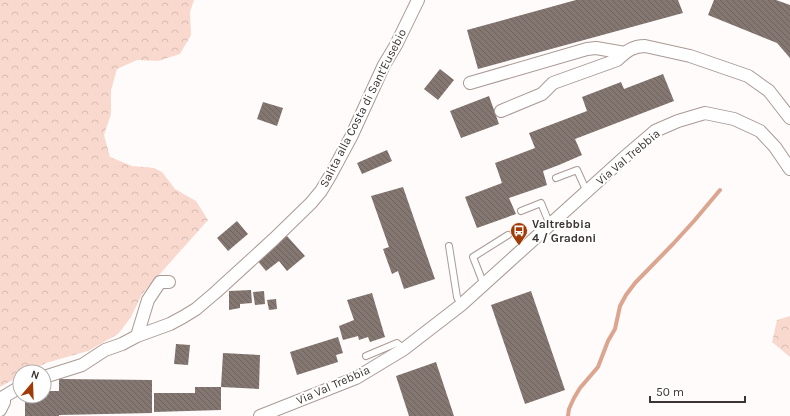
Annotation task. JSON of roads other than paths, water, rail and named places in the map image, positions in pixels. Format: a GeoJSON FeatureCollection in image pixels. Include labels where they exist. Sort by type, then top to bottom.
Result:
{"type":"FeatureCollection","features":[{"type":"Feature","properties":{"kind":"street","name":"Salita alla Costa di Sant'Eusebio"},"geometry":{"type":"LineString","coordinates":[[52,374],[82,365],[105,350],[183,318],[207,300],[311,203],[321,191],[351,137],[384,65],[396,45],[418,0]]}},
{"type":"Feature","properties":{"kind":"street"},"geometry":{"type":"LineString","coordinates":[[501,110],[542,94],[553,82],[617,60],[632,49],[638,46],[645,46],[690,56],[748,76],[769,91],[790,118]]}},
{"type":"Feature","properties":{"kind":"street"},"geometry":{"type":"LineString","coordinates":[[470,82],[587,49],[596,48],[625,53]]}},
{"type":"Feature","properties":{"kind":"street","name":"Via Val Trebbia"},"geometry":{"type":"LineString","coordinates":[[260,416],[356,378],[404,348],[461,305],[655,131],[678,121],[705,113],[734,119],[760,131],[775,147],[790,169]]}},
{"type":"Feature","properties":{"kind":"street"},"geometry":{"type":"LineString","coordinates":[[137,336],[148,300],[160,282],[170,282]]}},
{"type":"Feature","properties":{"kind":"street"},"geometry":{"type":"LineString","coordinates":[[0,410],[4,402],[2,398],[12,392]]}},
{"type":"Feature","properties":{"kind":"lane","name":"Via Val Trebbia"},"geometry":{"type":"LineString","coordinates":[[556,178],[577,170],[587,192]]}},
{"type":"Feature","properties":{"kind":"lane"},"geometry":{"type":"LineString","coordinates":[[522,211],[540,203],[550,225]]}},
{"type":"Feature","properties":{"kind":"lane"},"geometry":{"type":"LineString","coordinates":[[484,285],[473,257],[508,235]]}},
{"type":"Feature","properties":{"kind":"lane"},"geometry":{"type":"LineString","coordinates":[[449,246],[457,297],[461,305]]}},
{"type":"Feature","properties":{"kind":"lane","name":"Via Val Trebbia"},"geometry":{"type":"LineString","coordinates":[[366,356],[397,343],[404,348]]}},
{"type":"Feature","properties":{"kind":"waterway"},"geometry":{"type":"LineString","coordinates":[[568,416],[569,409],[580,388],[598,367],[608,341],[615,329],[620,306],[626,295],[635,283],[694,221],[720,190]]}},
{"type":"Feature","properties":{"kind":"place","name":"Valtrebbia 4 / Gradoni"},"geometry":{"type":"Point","coordinates":[519,246]}}]}
